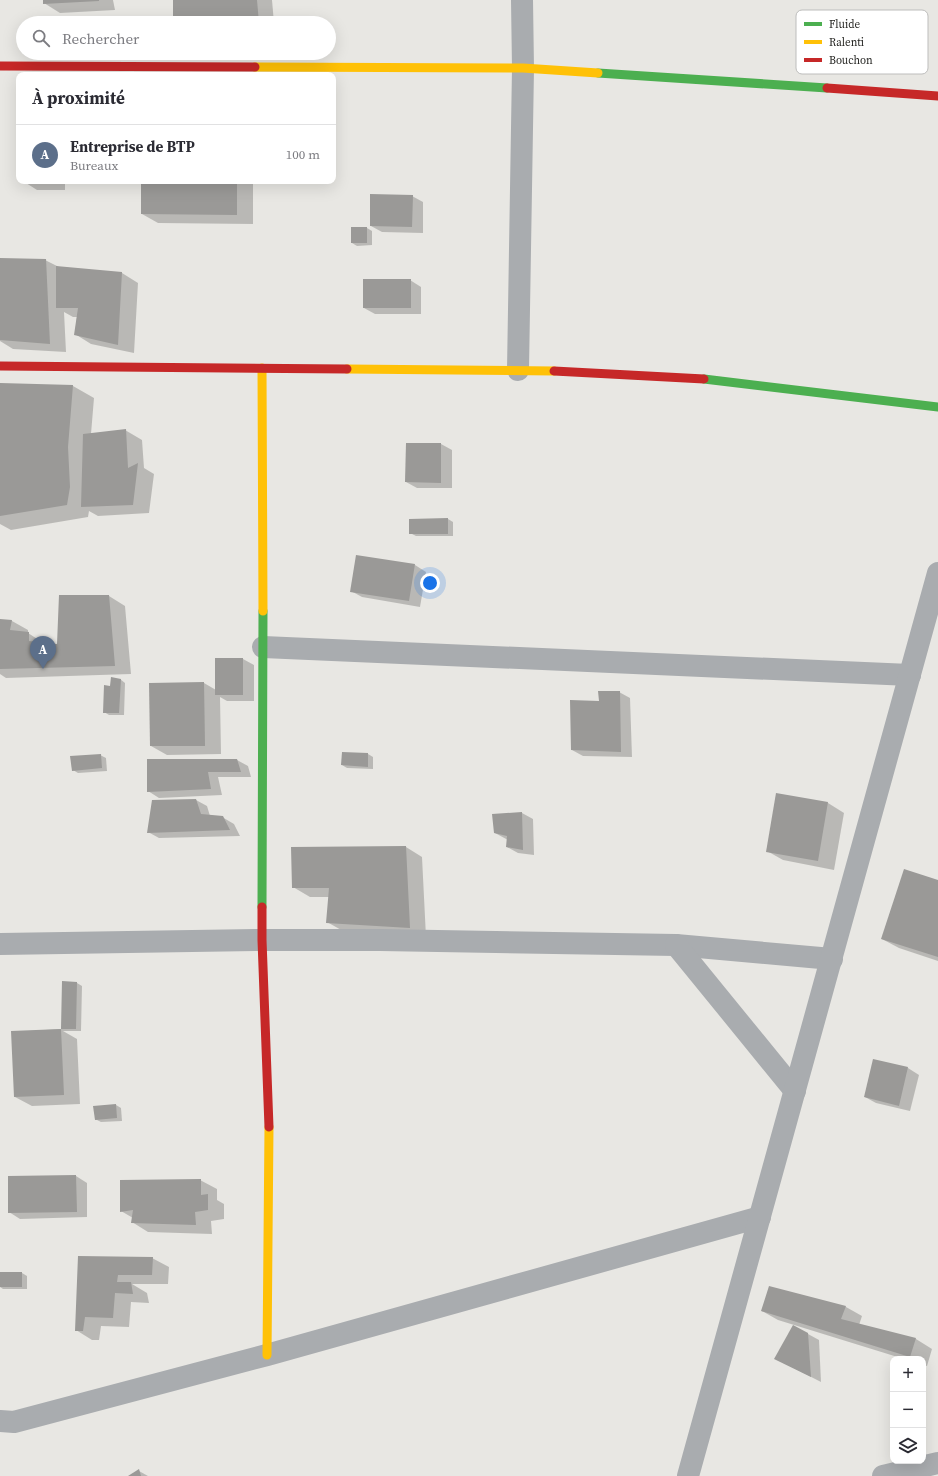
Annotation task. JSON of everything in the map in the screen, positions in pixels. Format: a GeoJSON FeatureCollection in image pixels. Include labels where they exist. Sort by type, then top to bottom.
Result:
{"type":"FeatureCollection","features":[{"type":"Feature","properties":{"kind":"street"},"geometry":{"type":"LineString","coordinates":[[518,370],[523,68],[522,0]]}},
{"type":"Feature","properties":{"kind":"street"},"geometry":{"type":"LineString","coordinates":[[0,66],[523,68],[938,96]]}},
{"type":"Feature","properties":{"kind":"street"},"geometry":{"type":"LineString","coordinates":[[0,366],[518,370],[690,377],[831,393],[938,408]]}},
{"type":"Feature","properties":{"kind":"street"},"geometry":{"type":"LineString","coordinates":[[262,368],[262,940],[269,1109],[267,1355]]}},
{"type":"Feature","properties":{"kind":"street"},"geometry":{"type":"LineString","coordinates":[[688,1476],[938,573]]}},
{"type":"Feature","properties":{"kind":"street"},"geometry":{"type":"LineString","coordinates":[[263,647],[910,675]]}},
{"type":"Feature","properties":{"kind":"street"},"geometry":{"type":"LineString","coordinates":[[0,944],[262,940],[380,940],[676,945],[832,959]]}},
{"type":"Feature","properties":{"kind":"street"},"geometry":{"type":"LineString","coordinates":[[676,945],[795,1091]]}},
{"type":"Feature","properties":{"kind":"street"},"geometry":{"type":"LineString","coordinates":[[0,1421],[14,1422],[267,1355],[760,1217]]}},
{"type":"Feature","properties":{"kind":"street"},"geometry":{"type":"LineString","coordinates":[[883,1476],[938,1463]]}},
{"type":"Feature","properties":{"kind":"building"},"geometry":{"type":"Polygon","coordinates":[[[43,0],[99,0],[99,1],[43,4],[43,0]]]}},
{"type":"Feature","properties":{"kind":"building"},"geometry":{"type":"Polygon","coordinates":[[[173,0],[257,0],[258,16],[173,16],[173,0]]]}},
{"type":"Feature","properties":{"kind":"building"},"geometry":{"type":"Polygon","coordinates":[[[141,184],[237,184],[237,215],[141,214],[141,184]]]}},
{"type":"Feature","properties":{"kind":"building"},"geometry":{"type":"Polygon","coordinates":[[[370,194],[413,195],[412,227],[370,226],[370,194]]]}},
{"type":"Feature","properties":{"kind":"building"},"geometry":{"type":"Polygon","coordinates":[[[351,227],[367,227],[367,243],[351,243],[351,227]]]}},
{"type":"Feature","properties":{"kind":"building"},"geometry":{"type":"Polygon","coordinates":[[[0,258],[46,259],[50,344],[0,340],[0,258]]]}},
{"type":"Feature","properties":{"kind":"building"},"geometry":{"type":"Polygon","coordinates":[[[56,266],[122,272],[118,345],[74,335],[78,308],[56,308],[56,266]]]}},
{"type":"Feature","properties":{"kind":"building"},"geometry":{"type":"Polygon","coordinates":[[[363,279],[411,279],[411,308],[363,308],[363,279]]]}},
{"type":"Feature","properties":{"kind":"building"},"geometry":{"type":"Polygon","coordinates":[[[0,383],[73,385],[68,447],[70,487],[67,505],[0,516],[0,383]]]}},
{"type":"Feature","properties":{"kind":"building"},"geometry":{"type":"Polygon","coordinates":[[[126,429],[128,468],[138,463],[133,505],[81,507],[83,434],[126,429]]]}},
{"type":"Feature","properties":{"kind":"building"},"geometry":{"type":"Polygon","coordinates":[[[406,443],[441,443],[441,483],[405,482],[406,443]]]}},
{"type":"Feature","properties":{"kind":"building"},"geometry":{"type":"Polygon","coordinates":[[[448,518],[448,534],[409,534],[409,519],[448,518]]]}},
{"type":"Feature","properties":{"kind":"building"},"geometry":{"type":"Polygon","coordinates":[[[356,555],[415,564],[409,601],[350,592],[356,555]]]}},
{"type":"Feature","properties":{"kind":"building"},"geometry":{"type":"Polygon","coordinates":[[[59,595],[109,595],[115,666],[0,669],[0,619],[12,620],[10,630],[29,632],[29,641],[57,644],[59,595]]]}},
{"type":"Feature","properties":{"kind":"building"},"geometry":{"type":"Polygon","coordinates":[[[215,658],[243,658],[243,695],[215,695],[215,658]]]}},
{"type":"Feature","properties":{"kind":"building"},"geometry":{"type":"Polygon","coordinates":[[[111,677],[121,679],[119,713],[103,713],[104,685],[110,686],[111,677]]]}},
{"type":"Feature","properties":{"kind":"building"},"geometry":{"type":"Polygon","coordinates":[[[204,682],[205,746],[150,746],[149,683],[204,682]]]}},
{"type":"Feature","properties":{"kind":"building"},"geometry":{"type":"Polygon","coordinates":[[[598,691],[620,691],[621,752],[571,750],[570,700],[599,701],[598,691]]]}},
{"type":"Feature","properties":{"kind":"building"},"geometry":{"type":"Polygon","coordinates":[[[342,752],[368,753],[368,767],[341,765],[342,752]]]}},
{"type":"Feature","properties":{"kind":"building"},"geometry":{"type":"Polygon","coordinates":[[[101,754],[102,768],[72,771],[70,756],[101,754]]]}},
{"type":"Feature","properties":{"kind":"building"},"geometry":{"type":"Polygon","coordinates":[[[147,759],[237,759],[241,772],[208,772],[211,789],[147,792],[147,759]]]}},
{"type":"Feature","properties":{"kind":"building"},"geometry":{"type":"Polygon","coordinates":[[[776,793],[828,802],[818,861],[766,852],[776,793]]]}},
{"type":"Feature","properties":{"kind":"building"},"geometry":{"type":"Polygon","coordinates":[[[196,799],[201,814],[223,816],[230,830],[147,833],[152,800],[196,799]]]}},
{"type":"Feature","properties":{"kind":"building"},"geometry":{"type":"Polygon","coordinates":[[[522,812],[523,850],[506,847],[507,836],[494,833],[492,814],[522,812]]]}},
{"type":"Feature","properties":{"kind":"building"},"geometry":{"type":"Polygon","coordinates":[[[406,846],[410,928],[326,923],[329,888],[292,888],[291,847],[406,846]]]}},
{"type":"Feature","properties":{"kind":"building"},"geometry":{"type":"Polygon","coordinates":[[[904,869],[938,880],[938,957],[881,939],[904,869]]]}},
{"type":"Feature","properties":{"kind":"building"},"geometry":{"type":"Polygon","coordinates":[[[62,981],[77,982],[76,1029],[61,1029],[62,981]]]}},
{"type":"Feature","properties":{"kind":"building"},"geometry":{"type":"Polygon","coordinates":[[[61,1029],[64,1095],[14,1097],[11,1031],[61,1029]]]}},
{"type":"Feature","properties":{"kind":"building"},"geometry":{"type":"Polygon","coordinates":[[[873,1059],[908,1067],[899,1106],[864,1097],[873,1059]]]}},
{"type":"Feature","properties":{"kind":"building"},"geometry":{"type":"Polygon","coordinates":[[[116,1104],[117,1118],[95,1120],[93,1106],[116,1104]]]}},
{"type":"Feature","properties":{"kind":"building"},"geometry":{"type":"Polygon","coordinates":[[[76,1175],[77,1212],[8,1213],[8,1176],[76,1175]]]}},
{"type":"Feature","properties":{"kind":"building"},"geometry":{"type":"Polygon","coordinates":[[[201,1179],[201,1195],[208,1194],[208,1210],[195,1212],[196,1225],[131,1223],[133,1210],[120,1212],[120,1180],[201,1179]]]}},
{"type":"Feature","properties":{"kind":"building"},"geometry":{"type":"Polygon","coordinates":[[[78,1256],[153,1257],[152,1275],[118,1275],[117,1282],[131,1282],[133,1294],[115,1293],[113,1318],[85,1317],[83,1331],[75,1331],[78,1256]]]}},
{"type":"Feature","properties":{"kind":"building"},"geometry":{"type":"Polygon","coordinates":[[[0,1272],[22,1272],[22,1287],[0,1287],[0,1272]]]}},
{"type":"Feature","properties":{"kind":"building"},"geometry":{"type":"Polygon","coordinates":[[[769,1286],[846,1306],[841,1319],[916,1338],[910,1356],[907,1356],[761,1311],[769,1286]]]}},
{"type":"Feature","properties":{"kind":"building"},"geometry":{"type":"Polygon","coordinates":[[[793,1325],[808,1333],[811,1377],[774,1359],[793,1325]]]}},
{"type":"Feature","properties":{"kind":"building"},"geometry":{"type":"Polygon","coordinates":[[[139,1469],[141,1476],[128,1476],[139,1469]]]}},
{"type":"Feature","properties":{"kind":"traffic: fast"},"geometry":{"type":"LineString","coordinates":[[598,73],[827,88]]}},
{"type":"Feature","properties":{"kind":"traffic: fast"},"geometry":{"type":"LineString","coordinates":[[704,379],[938,407]]}},
{"type":"Feature","properties":{"kind":"traffic: fast"},"geometry":{"type":"LineString","coordinates":[[262,907],[263,611]]}},
{"type":"Feature","properties":{"kind":"traffic: slow"},"geometry":{"type":"LineString","coordinates":[[255,67],[523,68],[598,73]]}},
{"type":"Feature","properties":{"kind":"traffic: slow"},"geometry":{"type":"LineString","coordinates":[[262,368],[263,611]]}},
{"type":"Feature","properties":{"kind":"traffic: slow"},"geometry":{"type":"LineString","coordinates":[[347,369],[554,371]]}},
{"type":"Feature","properties":{"kind":"traffic: slow"},"geometry":{"type":"LineString","coordinates":[[267,1355],[269,1127]]}},
{"type":"Feature","properties":{"kind":"traffic: jam"},"geometry":{"type":"LineString","coordinates":[[0,66],[255,67]]}},
{"type":"Feature","properties":{"kind":"traffic: jam"},"geometry":{"type":"LineString","coordinates":[[827,88],[938,96]]}},
{"type":"Feature","properties":{"kind":"traffic: jam"},"geometry":{"type":"LineString","coordinates":[[0,366],[347,369]]}},
{"type":"Feature","properties":{"kind":"traffic: jam"},"geometry":{"type":"LineString","coordinates":[[554,371],[704,379]]}},
{"type":"Feature","properties":{"kind":"traffic: jam"},"geometry":{"type":"LineString","coordinates":[[262,907],[269,1127]]}},
{"type":"Feature","properties":{"kind":"place","name":"Entreprise de BTP"},"geometry":{"type":"Point","coordinates":[43,669]}}]}
